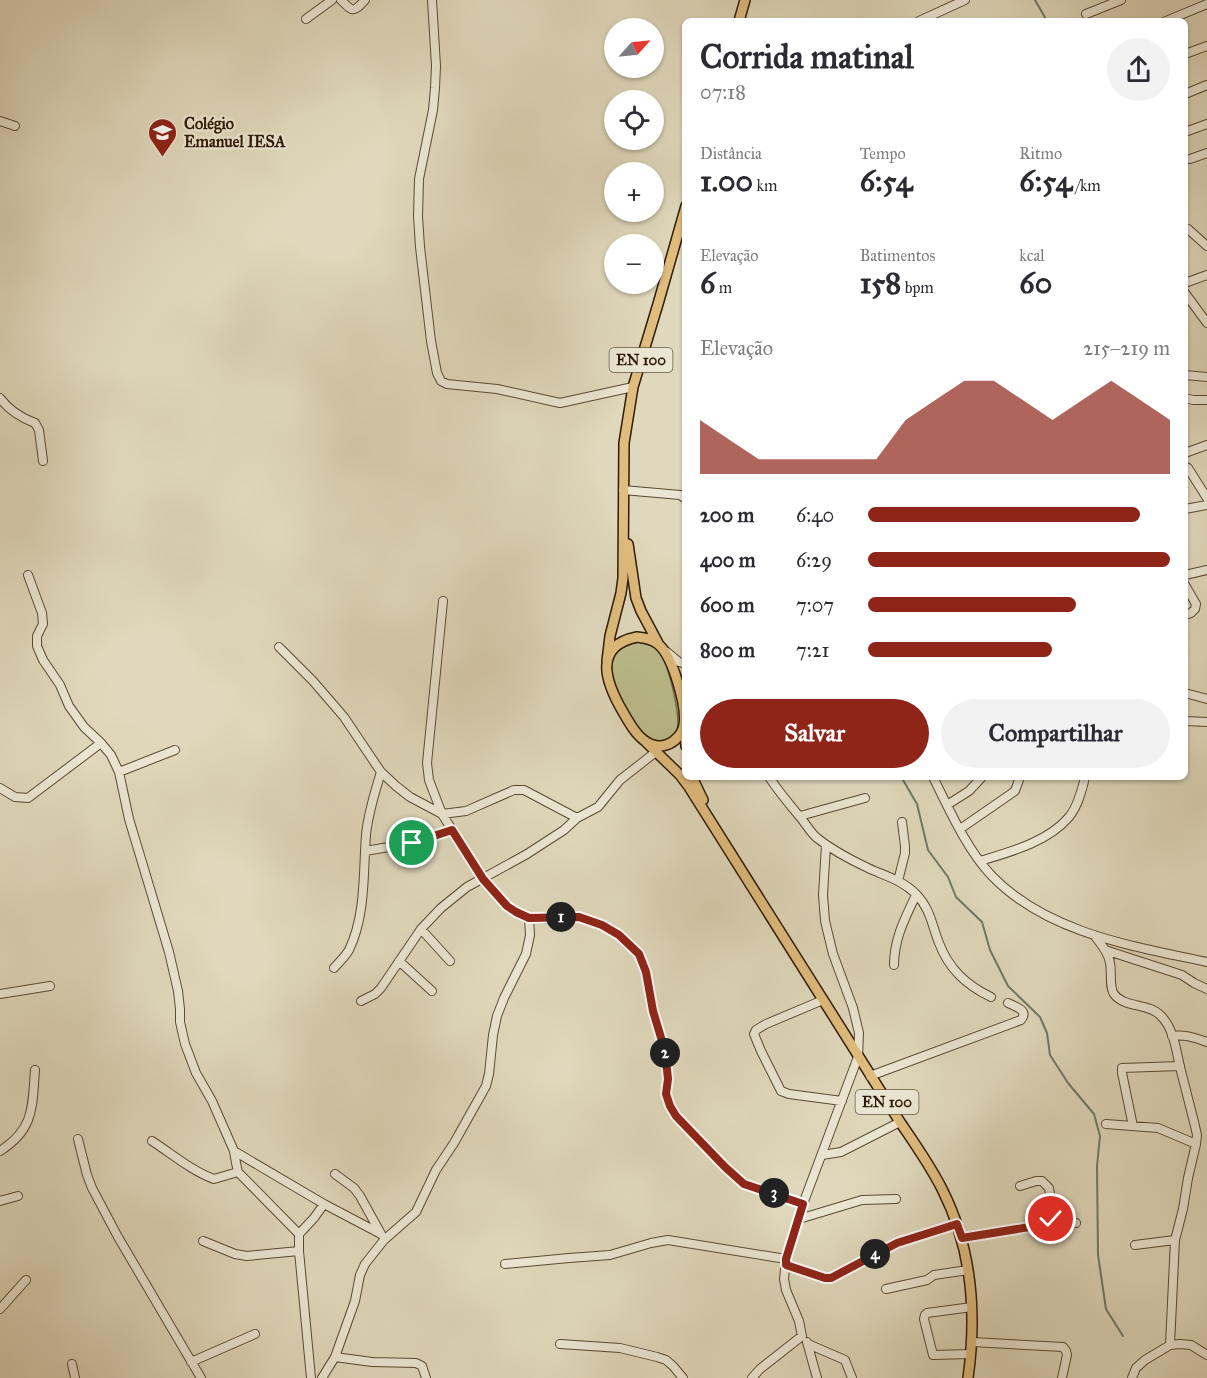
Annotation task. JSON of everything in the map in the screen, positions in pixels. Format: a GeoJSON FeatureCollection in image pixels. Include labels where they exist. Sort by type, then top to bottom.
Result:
{"type":"FeatureCollection","features":[{"type":"Feature","properties":{"kind":"main road"},"geometry":{"type":"LineString","coordinates":[[740,18],[745,0]]}},
{"type":"Feature","properties":{"kind":"main road","name":"EN 100"},"geometry":{"type":"LineString","coordinates":[[682,220],[633,387],[624,443],[621,593],[610,636],[606,672],[615,697],[631,726],[682,779]]}},
{"type":"Feature","properties":{"kind":"main road","name":"EN 100"},"geometry":{"type":"LineString","coordinates":[[623,518],[636,598],[658,643],[665,651],[682,701]]}},
{"type":"Feature","properties":{"kind":"main road"},"geometry":{"type":"LineString","coordinates":[[607,662],[611,652],[626,639],[648,638],[658,643]]}},
{"type":"Feature","properties":{"kind":"main road"},"geometry":{"type":"LineString","coordinates":[[646,742],[661,746],[669,744],[676,740],[682,729]]}},
{"type":"Feature","properties":{"kind":"main road","name":"EN 100"},"geometry":{"type":"LineString","coordinates":[[683,780],[942,1190],[962,1238],[968,1270],[972,1307],[972,1342],[968,1378]]}},
{"type":"Feature","properties":{"kind":"main road","name":"EN 100"},"geometry":{"type":"LineString","coordinates":[[694,780],[729,850]]}},
{"type":"Feature","properties":{"kind":"street"},"geometry":{"type":"LineString","coordinates":[[306,18],[332,0]]}},
{"type":"Feature","properties":{"kind":"street"},"geometry":{"type":"LineString","coordinates":[[341,0],[353,10],[356,10],[365,0]]}},
{"type":"Feature","properties":{"kind":"street"},"geometry":{"type":"LineString","coordinates":[[432,0],[435,88],[433,110],[419,179],[418,216],[421,259],[437,373],[441,381],[447,384],[497,389],[560,403],[633,387]]}},
{"type":"Feature","properties":{"kind":"street"},"geometry":{"type":"LineString","coordinates":[[926,18],[965,0]]}},
{"type":"Feature","properties":{"kind":"street"},"geometry":{"type":"LineString","coordinates":[[1086,14],[1121,0]]}},
{"type":"Feature","properties":{"kind":"street"},"geometry":{"type":"LineString","coordinates":[[1173,18],[1207,4]]}},
{"type":"Feature","properties":{"kind":"street"},"geometry":{"type":"LineString","coordinates":[[1188,53],[1207,46]]}},
{"type":"Feature","properties":{"kind":"street"},"geometry":{"type":"LineString","coordinates":[[1188,93],[1207,86]]}},
{"type":"Feature","properties":{"kind":"street"},"geometry":{"type":"LineString","coordinates":[[0,121],[15,126]]}},
{"type":"Feature","properties":{"kind":"street"},"geometry":{"type":"LineString","coordinates":[[1188,131],[1207,124]]}},
{"type":"Feature","properties":{"kind":"street"},"geometry":{"type":"LineString","coordinates":[[1191,159],[1207,153]]}},
{"type":"Feature","properties":{"kind":"street"},"geometry":{"type":"LineString","coordinates":[[1188,229],[1207,246]]}},
{"type":"Feature","properties":{"kind":"street"},"geometry":{"type":"LineString","coordinates":[[1188,282],[1207,275]]}},
{"type":"Feature","properties":{"kind":"street"},"geometry":{"type":"LineString","coordinates":[[1188,297],[1206,318]]}},
{"type":"Feature","properties":{"kind":"street"},"geometry":{"type":"LineString","coordinates":[[1188,375],[1207,377]]}},
{"type":"Feature","properties":{"kind":"street"},"geometry":{"type":"LineString","coordinates":[[1188,399],[1207,400]]}},
{"type":"Feature","properties":{"kind":"street"},"geometry":{"type":"LineString","coordinates":[[1,400],[10,409],[35,423],[39,430],[43,461]]}},
{"type":"Feature","properties":{"kind":"street"},"geometry":{"type":"LineString","coordinates":[[1188,452],[1207,445]]}},
{"type":"Feature","properties":{"kind":"street"},"geometry":{"type":"LineString","coordinates":[[1188,468],[1207,498]]}},
{"type":"Feature","properties":{"kind":"street"},"geometry":{"type":"LineString","coordinates":[[623,490],[682,496]]}},
{"type":"Feature","properties":{"kind":"street"},"geometry":{"type":"LineString","coordinates":[[1188,508],[1207,505]]}},
{"type":"Feature","properties":{"kind":"street"},"geometry":{"type":"LineString","coordinates":[[1188,574],[1207,570]]}},
{"type":"Feature","properties":{"kind":"street"},"geometry":{"type":"LineString","coordinates":[[28,575],[42,613],[43,624],[37,636],[37,646],[43,660],[60,685],[69,706],[84,727],[111,755],[119,772],[129,819],[169,952],[178,991],[180,1022],[185,1044],[196,1073],[212,1101],[234,1151],[238,1172],[299,1234]]}},
{"type":"Feature","properties":{"kind":"street"},"geometry":{"type":"LineString","coordinates":[[1188,590],[1196,604],[1195,609],[1188,614]]}},
{"type":"Feature","properties":{"kind":"street"},"geometry":{"type":"LineString","coordinates":[[443,601],[427,763],[429,780],[442,814],[483,879],[507,906],[529,918],[579,917],[602,925],[619,935],[639,954],[646,972],[653,1011],[665,1051],[668,1079],[666,1094],[673,1111],[744,1184],[803,1204]]}},
{"type":"Feature","properties":{"kind":"street"},"geometry":{"type":"LineString","coordinates":[[279,647],[344,717],[381,772],[410,797],[442,814],[466,811],[514,790],[524,790],[577,818]]}},
{"type":"Feature","properties":{"kind":"street"},"geometry":{"type":"LineString","coordinates":[[665,651],[682,663]]}},
{"type":"Feature","properties":{"kind":"street"},"geometry":{"type":"LineString","coordinates":[[1188,694],[1207,699]]}},
{"type":"Feature","properties":{"kind":"street"},"geometry":{"type":"LineString","coordinates":[[1188,721],[1207,722]]}},
{"type":"Feature","properties":{"kind":"street"},"geometry":{"type":"LineString","coordinates":[[0,788],[15,798],[28,798],[101,743]]}},
{"type":"Feature","properties":{"kind":"street"},"geometry":{"type":"LineString","coordinates":[[119,772],[175,750]]}},
{"type":"Feature","properties":{"kind":"street"},"geometry":{"type":"LineString","coordinates":[[361,1001],[381,988],[421,929],[441,908],[467,887],[526,854],[564,830],[577,818],[598,807],[620,780],[657,752]]}},
{"type":"Feature","properties":{"kind":"street"},"geometry":{"type":"LineString","coordinates":[[334,968],[348,952],[355,934],[361,908],[366,832],[381,772]]}},
{"type":"Feature","properties":{"kind":"street"},"geometry":{"type":"LineString","coordinates":[[772,780],[786,802],[800,816],[814,836],[869,869],[908,887],[929,912],[940,945],[955,971],[973,988],[991,998]]}},
{"type":"Feature","properties":{"kind":"street"},"geometry":{"type":"LineString","coordinates":[[934,780],[980,861],[992,876],[1010,892],[1037,911],[1070,927],[1150,950],[1207,962]]}},
{"type":"Feature","properties":{"kind":"street"},"geometry":{"type":"LineString","coordinates":[[947,805],[969,791],[979,780]]}},
{"type":"Feature","properties":{"kind":"street"},"geometry":{"type":"LineString","coordinates":[[960,829],[1015,791],[1019,780]]}},
{"type":"Feature","properties":{"kind":"street"},"geometry":{"type":"LineString","coordinates":[[980,861],[1009,852],[1059,827],[1074,808],[1084,780]]}},
{"type":"Feature","properties":{"kind":"street"},"geometry":{"type":"LineString","coordinates":[[800,816],[865,798]]}},
{"type":"Feature","properties":{"kind":"street"},"geometry":{"type":"LineString","coordinates":[[898,881],[905,853],[902,822]]}},
{"type":"Feature","properties":{"kind":"street"},"geometry":{"type":"LineString","coordinates":[[365,851],[412,843],[452,830]]}},
{"type":"Feature","properties":{"kind":"street"},"geometry":{"type":"LineString","coordinates":[[817,1378],[808,1344],[802,1336],[799,1321],[786,1290],[784,1279],[786,1262],[803,1204],[858,1057],[859,1033],[853,1008],[833,954],[825,921],[823,895],[826,845]]}},
{"type":"Feature","properties":{"kind":"street"},"geometry":{"type":"LineString","coordinates":[[894,965],[898,935],[916,895]]}},
{"type":"Feature","properties":{"kind":"street"},"geometry":{"type":"LineString","coordinates":[[322,1378],[335,1357],[365,1263],[383,1237],[416,1212],[436,1170],[486,1086],[497,1016],[526,954],[530,935],[529,918]]}},
{"type":"Feature","properties":{"kind":"street"},"geometry":{"type":"LineString","coordinates":[[421,929],[450,961]]}},
{"type":"Feature","properties":{"kind":"street"},"geometry":{"type":"LineString","coordinates":[[1094,934],[1110,961],[1112,978],[1110,987],[1114,995],[1160,1014],[1172,1036],[1197,1135],[1175,1240],[1170,1345]]}},
{"type":"Feature","properties":{"kind":"street"},"geometry":{"type":"LineString","coordinates":[[1105,950],[1182,975],[1207,989]]}},
{"type":"Feature","properties":{"kind":"street"},"geometry":{"type":"LineString","coordinates":[[399,961],[432,991]]}},
{"type":"Feature","properties":{"kind":"street"},"geometry":{"type":"LineString","coordinates":[[0,994],[50,986]]}},
{"type":"Feature","properties":{"kind":"street"},"geometry":{"type":"LineString","coordinates":[[823,1000],[766,1024],[754,1034],[781,1091],[842,1101]]}},
{"type":"Feature","properties":{"kind":"street"},"geometry":{"type":"LineString","coordinates":[[870,1076],[1017,1022],[1024,1017],[1022,1010],[1008,1003]]}},
{"type":"Feature","properties":{"kind":"street"},"geometry":{"type":"LineString","coordinates":[[1172,1036],[1182,1034],[1207,1042]]}},
{"type":"Feature","properties":{"kind":"street"},"geometry":{"type":"LineString","coordinates":[[1133,1126],[1122,1068],[1180,1065]]}},
{"type":"Feature","properties":{"kind":"street"},"geometry":{"type":"LineString","coordinates":[[0,1151],[12,1141],[29,1120],[35,1070]]}},
{"type":"Feature","properties":{"kind":"street"},"geometry":{"type":"LineString","coordinates":[[822,1155],[841,1152],[900,1122]]}},
{"type":"Feature","properties":{"kind":"street"},"geometry":{"type":"LineString","coordinates":[[1106,1124],[1158,1128],[1196,1144]]}},
{"type":"Feature","properties":{"kind":"street"},"geometry":{"type":"LineString","coordinates":[[78,1139],[92,1188],[201,1378]]}},
{"type":"Feature","properties":{"kind":"street"},"geometry":{"type":"LineString","coordinates":[[152,1141],[210,1178],[214,1179],[238,1172]]}},
{"type":"Feature","properties":{"kind":"street"},"geometry":{"type":"LineString","coordinates":[[234,1151],[383,1237]]}},
{"type":"Feature","properties":{"kind":"street"},"geometry":{"type":"LineString","coordinates":[[335,1174],[354,1188],[383,1237]]}},
{"type":"Feature","properties":{"kind":"street"},"geometry":{"type":"LineString","coordinates":[[1020,1186],[1042,1181],[1049,1188],[1053,1211],[1048,1224]]}},
{"type":"Feature","properties":{"kind":"street"},"geometry":{"type":"LineString","coordinates":[[0,1201],[18,1196]]}},
{"type":"Feature","properties":{"kind":"street"},"geometry":{"type":"LineString","coordinates":[[799,1219],[862,1200],[896,1198]]}},
{"type":"Feature","properties":{"kind":"street"},"geometry":{"type":"LineString","coordinates":[[311,1378],[299,1234],[324,1204]]}},
{"type":"Feature","properties":{"kind":"street"},"geometry":{"type":"LineString","coordinates":[[962,1238],[1048,1224],[1076,1223]]}},
{"type":"Feature","properties":{"kind":"street"},"geometry":{"type":"LineString","coordinates":[[505,1264],[610,1255],[668,1240],[786,1262],[825,1278],[831,1278],[897,1243],[957,1224]]}},
{"type":"Feature","properties":{"kind":"street"},"geometry":{"type":"LineString","coordinates":[[1135,1245],[1175,1240]]}},
{"type":"Feature","properties":{"kind":"street"},"geometry":{"type":"LineString","coordinates":[[203,1241],[235,1254],[247,1256],[299,1251]]}},
{"type":"Feature","properties":{"kind":"street"},"geometry":{"type":"LineString","coordinates":[[886,1289],[927,1280],[934,1275],[968,1270]]}},
{"type":"Feature","properties":{"kind":"street"},"geometry":{"type":"LineString","coordinates":[[0,1309],[26,1280]]}},
{"type":"Feature","properties":{"kind":"street"},"geometry":{"type":"LineString","coordinates":[[971,1353],[933,1355],[924,1319],[927,1313],[972,1307]]}},
{"type":"Feature","properties":{"kind":"street"},"geometry":{"type":"LineString","coordinates":[[191,1362],[255,1334]]}},
{"type":"Feature","properties":{"kind":"street"},"geometry":{"type":"LineString","coordinates":[[752,1378],[802,1336]]}},
{"type":"Feature","properties":{"kind":"street"},"geometry":{"type":"LineString","coordinates":[[972,1342],[1063,1347],[1067,1355],[1062,1378]]}},
{"type":"Feature","properties":{"kind":"street"},"geometry":{"type":"LineString","coordinates":[[560,1344],[620,1348],[657,1357],[666,1360],[683,1378]]}},
{"type":"Feature","properties":{"kind":"street"},"geometry":{"type":"LineString","coordinates":[[808,1344],[845,1360],[852,1378]]}},
{"type":"Feature","properties":{"kind":"street"},"geometry":{"type":"LineString","coordinates":[[1132,1378],[1136,1368],[1145,1360],[1170,1345],[1191,1345],[1207,1355]]}},
{"type":"Feature","properties":{"kind":"street"},"geometry":{"type":"LineString","coordinates":[[335,1357],[372,1362],[416,1363],[422,1366],[426,1378]]}},
{"type":"Feature","properties":{"kind":"street"},"geometry":{"type":"LineString","coordinates":[[72,1364],[75,1378]]}},
{"type":"Feature","properties":{"kind":"green space"},"geometry":{"type":"Polygon","coordinates":[[[638,642],[651,645],[659,651],[671,680],[678,724],[675,734],[665,740],[654,740],[642,732],[632,720],[624,707],[612,676],[612,660],[615,654],[620,649],[638,642]]]}},
{"type":"Feature","properties":{"kind":"waterway"},"geometry":{"type":"LineString","coordinates":[[1035,0],[1045,18]]}},
{"type":"Feature","properties":{"kind":"waterway"},"geometry":{"type":"LineString","coordinates":[[903,780],[917,804],[928,850],[948,877],[956,897],[982,922],[990,950],[1008,986],[1040,1017],[1047,1033],[1050,1055],[1068,1083],[1094,1114],[1100,1136],[1097,1166],[1098,1255],[1106,1309],[1123,1336]]}},
{"type":"Feature","properties":{"kind":"place","name":"Colégio Emanuel IESA"},"geometry":{"type":"Point","coordinates":[163,158]}},
{"type":"Feature","properties":{"kind":"route"},"geometry":{"type":"LineString","coordinates":[[412,843],[452,830],[483,879],[507,906],[516,912],[529,918],[579,917],[602,925],[619,935],[639,954],[646,972],[653,1011],[665,1051],[668,1079],[666,1094],[676,1116],[744,1184],[803,1204],[786,1265],[831,1278],[897,1243],[957,1224],[962,1238],[1048,1224],[1051,1219]]}}]}
